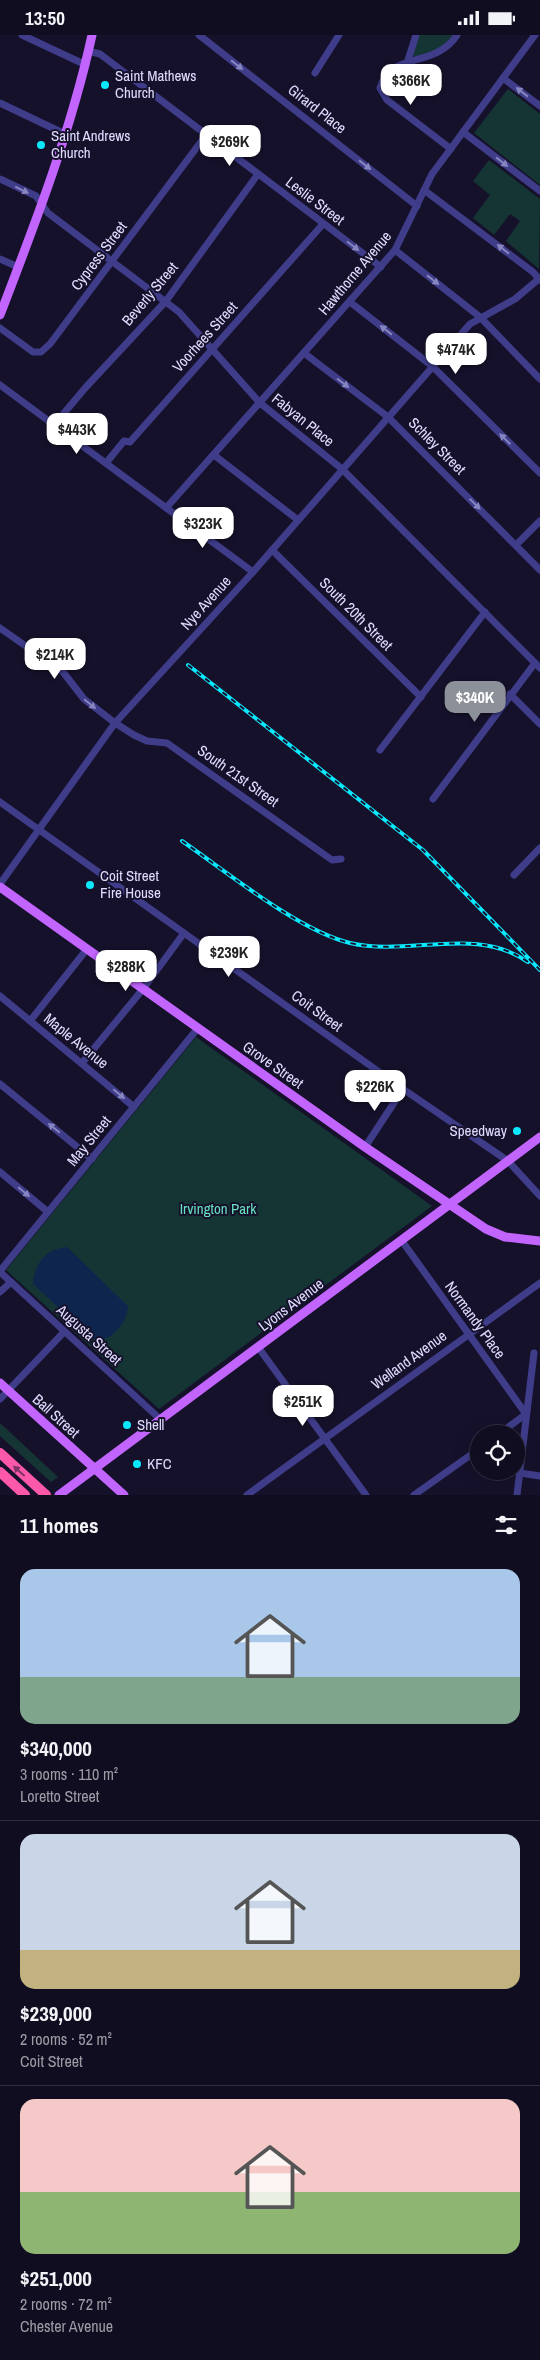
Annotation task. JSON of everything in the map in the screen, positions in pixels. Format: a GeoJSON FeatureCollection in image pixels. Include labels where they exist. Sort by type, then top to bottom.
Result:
{"type":"FeatureCollection","features":[{"type":"Feature","properties":{"kind":"highway"},"geometry":{"type":"LineString","coordinates":[[0,1453],[42,1492]]}},
{"type":"Feature","properties":{"kind":"highway"},"geometry":{"type":"LineString","coordinates":[[0,1472],[25,1495]]}},
{"type":"Feature","properties":{"kind":"main road"},"geometry":{"type":"LineString","coordinates":[[0,315],[42,204],[65,134],[86,65],[92,35]]}},
{"type":"Feature","properties":{"kind":"main road","name":"Grove Street"},"geometry":{"type":"LineString","coordinates":[[0,886],[142,989],[450,1205],[493,1233],[517,1239],[540,1241]]}},
{"type":"Feature","properties":{"kind":"main road","name":"Lyons Avenue"},"geometry":{"type":"LineString","coordinates":[[59,1495],[540,1137]]}},
{"type":"Feature","properties":{"kind":"main road","name":"Ball Street"},"geometry":{"type":"LineString","coordinates":[[0,1383],[124,1495]]}},
{"type":"Feature","properties":{"kind":"street"},"geometry":{"type":"LineString","coordinates":[[22,35],[86,65]]}},
{"type":"Feature","properties":{"kind":"street"},"geometry":{"type":"LineString","coordinates":[[315,73],[339,35]]}},
{"type":"Feature","properties":{"kind":"street"},"geometry":{"type":"LineString","coordinates":[[408,60],[416,35]]}},
{"type":"Feature","properties":{"kind":"street"},"geometry":{"type":"LineString","coordinates":[[451,149],[396,108],[382,94],[380,88],[386,74],[408,60],[422,59],[439,53],[457,35]]}},
{"type":"Feature","properties":{"kind":"street","name":"Hawthorne Avenue"},"geometry":{"type":"LineString","coordinates":[[166,508],[395,250],[432,175],[535,35]]}},
{"type":"Feature","properties":{"kind":"street","name":"Girard Place"},"geometry":{"type":"LineString","coordinates":[[200,36],[417,206]]}},
{"type":"Feature","properties":{"kind":"street","name":"Leslie Street"},"geometry":{"type":"LineString","coordinates":[[88,51],[100,54],[381,267]]}},
{"type":"Feature","properties":{"kind":"street"},"geometry":{"type":"LineString","coordinates":[[504,78],[540,106]]}},
{"type":"Feature","properties":{"kind":"street"},"geometry":{"type":"LineString","coordinates":[[0,103],[65,134]]}},
{"type":"Feature","properties":{"kind":"street"},"geometry":{"type":"LineString","coordinates":[[464,132],[540,191]]}},
{"type":"Feature","properties":{"kind":"street","name":"Cypress Street"},"geometry":{"type":"LineString","coordinates":[[0,328],[34,352],[42,352],[50,344],[206,135]]}},
{"type":"Feature","properties":{"kind":"street","name":"Beverly Street"},"geometry":{"type":"LineString","coordinates":[[54,425],[86,387],[166,301],[258,174]]}},
{"type":"Feature","properties":{"kind":"street","name":"Fabyan Place"},"geometry":{"type":"LineString","coordinates":[[0,179],[36,197],[48,213],[179,312],[214,349],[260,403],[342,469],[537,666]]}},
{"type":"Feature","properties":{"kind":"street"},"geometry":{"type":"LineString","coordinates":[[424,190],[540,279]]}},
{"type":"Feature","properties":{"kind":"street","name":"Voorhees Street"},"geometry":{"type":"LineString","coordinates":[[106,463],[124,441],[130,442],[323,224]]}},
{"type":"Feature","properties":{"kind":"street"},"geometry":{"type":"LineString","coordinates":[[395,250],[480,317],[540,379]]}},
{"type":"Feature","properties":{"kind":"street"},"geometry":{"type":"LineString","coordinates":[[0,259],[18,267]]}},
{"type":"Feature","properties":{"kind":"street","name":"Nye Avenue"},"geometry":{"type":"LineString","coordinates":[[0,886],[115,723],[272,551],[432,366],[470,324],[515,299],[540,279]]}},
{"type":"Feature","properties":{"kind":"street"},"geometry":{"type":"LineString","coordinates":[[350,302],[432,366],[540,473]]}},
{"type":"Feature","properties":{"kind":"street","name":"Schley Street"},"geometry":{"type":"LineString","coordinates":[[304,353],[388,417],[540,569]]}},
{"type":"Feature","properties":{"kind":"street"},"geometry":{"type":"LineString","coordinates":[[0,385],[253,572]]}},
{"type":"Feature","properties":{"kind":"street"},"geometry":{"type":"LineString","coordinates":[[214,455],[298,520]]}},
{"type":"Feature","properties":{"kind":"street"},"geometry":{"type":"LineString","coordinates":[[516,545],[540,521]]}},
{"type":"Feature","properties":{"kind":"street","name":"South 20th Street"},"geometry":{"type":"LineString","coordinates":[[272,551],[421,697]]}},
{"type":"Feature","properties":{"kind":"street"},"geometry":{"type":"LineString","coordinates":[[380,750],[485,612]]}},
{"type":"Feature","properties":{"kind":"street","name":"South 21st Street"},"geometry":{"type":"LineString","coordinates":[[0,628],[63,672],[84,699],[115,723],[147,741],[167,743],[332,860],[341,859]]}},
{"type":"Feature","properties":{"kind":"street"},"geometry":{"type":"LineString","coordinates":[[433,799],[510,694],[537,666]]}},
{"type":"Feature","properties":{"kind":"street"},"geometry":{"type":"LineString","coordinates":[[510,694],[540,724]]}},
{"type":"Feature","properties":{"kind":"street","name":"Coit Street"},"geometry":{"type":"LineString","coordinates":[[0,801],[403,1089],[508,1161],[540,1196]]}},
{"type":"Feature","properties":{"kind":"street"},"geometry":{"type":"LineString","coordinates":[[514,875],[540,849]]}},
{"type":"Feature","properties":{"kind":"street"},"geometry":{"type":"LineString","coordinates":[[82,1063],[142,989],[184,933]]}},
{"type":"Feature","properties":{"kind":"street"},"geometry":{"type":"LineString","coordinates":[[30,1021],[87,949]]}},
{"type":"Feature","properties":{"kind":"street","name":"Maple Avenue"},"geometry":{"type":"LineString","coordinates":[[0,996],[134,1107]]}},
{"type":"Feature","properties":{"kind":"street","name":"May Street"},"geometry":{"type":"LineString","coordinates":[[0,1271],[198,1028]]}},
{"type":"Feature","properties":{"kind":"street"},"geometry":{"type":"LineString","coordinates":[[0,1084],[92,1159]]}},
{"type":"Feature","properties":{"kind":"street"},"geometry":{"type":"LineString","coordinates":[[365,1147],[403,1089]]}},
{"type":"Feature","properties":{"kind":"street"},"geometry":{"type":"LineString","coordinates":[[0,1172],[48,1212]]}},
{"type":"Feature","properties":{"kind":"street","name":"Normandy Place"},"geometry":{"type":"LineString","coordinates":[[402,1241],[526,1414]]}},
{"type":"Feature","properties":{"kind":"street","name":"Augusta Street"},"geometry":{"type":"LineString","coordinates":[[0,1271],[160,1419]]}},
{"type":"Feature","properties":{"kind":"street"},"geometry":{"type":"LineString","coordinates":[[0,1292],[11,1282]]}},
{"type":"Feature","properties":{"kind":"street","name":"Welland Avenue"},"geometry":{"type":"LineString","coordinates":[[247,1495],[540,1283]]}},
{"type":"Feature","properties":{"kind":"street"},"geometry":{"type":"LineString","coordinates":[[0,1399],[64,1332]]}},
{"type":"Feature","properties":{"kind":"street"},"geometry":{"type":"LineString","coordinates":[[258,1347],[366,1495]]}},
{"type":"Feature","properties":{"kind":"street"},"geometry":{"type":"LineString","coordinates":[[525,1425],[534,1353]]}},
{"type":"Feature","properties":{"kind":"street"},"geometry":{"type":"LineString","coordinates":[[511,1425],[526,1414]]}},
{"type":"Feature","properties":{"kind":"street"},"geometry":{"type":"LineString","coordinates":[[414,1495],[470,1455]]}},
{"type":"Feature","properties":{"kind":"street"},"geometry":{"type":"LineString","coordinates":[[525,1474],[540,1476]]}},
{"type":"Feature","properties":{"kind":"street"},"geometry":{"type":"LineString","coordinates":[[517,1495],[519,1480]]}},
{"type":"Feature","properties":{"kind":"green space"},"geometry":{"type":"Polygon","coordinates":[[[419,35],[454,35],[438,51],[414,57],[413,54],[419,35]]]}},
{"type":"Feature","properties":{"kind":"green space"},"geometry":{"type":"Polygon","coordinates":[[[508,89],[540,114],[540,185],[474,133],[508,89]]]}},
{"type":"Feature","properties":{"kind":"green space"},"geometry":{"type":"Polygon","coordinates":[[[489,160],[540,199],[539,269],[506,241],[520,221],[510,214],[494,235],[473,218],[490,195],[473,181],[489,160]]]}},
{"type":"Feature","properties":{"kind":"green space","name":"Irvington Park"},"geometry":{"type":"Polygon","coordinates":[[[196,1037],[432,1206],[159,1409],[6,1270],[196,1037]]]}},
{"type":"Feature","properties":{"kind":"green space"},"geometry":{"type":"Polygon","coordinates":[[[0,1423],[58,1477],[51,1482],[0,1436],[0,1423]]]}},
{"type":"Feature","properties":{"kind":"water"},"geometry":{"type":"Polygon","coordinates":[[[67,1247],[128,1306],[121,1326],[116,1332],[104,1339],[90,1337],[33,1284],[36,1270],[42,1258],[53,1251],[67,1247]]]}},
{"type":"Feature","properties":{"kind":"railway"},"geometry":{"type":"LineString","coordinates":[[188,665],[423,850],[540,970]]}},
{"type":"Feature","properties":{"kind":"railway"},"geometry":{"type":"LineString","coordinates":[[182,841],[286,914],[330,936],[350,943],[395,947],[464,943],[486,945],[508,951],[528,962]]}},
{"type":"Feature","properties":{"kind":"place","name":"Saint Mathews Church"},"geometry":{"type":"Point","coordinates":[105,85]}},
{"type":"Feature","properties":{"kind":"place","name":"Saint Andrews Church"},"geometry":{"type":"Point","coordinates":[41,145]}},
{"type":"Feature","properties":{"kind":"place","name":"Coit Street Fire House"},"geometry":{"type":"Point","coordinates":[90,885]}},
{"type":"Feature","properties":{"kind":"place","name":"Speedway"},"geometry":{"type":"Point","coordinates":[517,1131]}},
{"type":"Feature","properties":{"kind":"place","name":"Shell"},"geometry":{"type":"Point","coordinates":[127,1425]}},
{"type":"Feature","properties":{"kind":"place","name":"KFC"},"geometry":{"type":"Point","coordinates":[137,1464]}}]}
